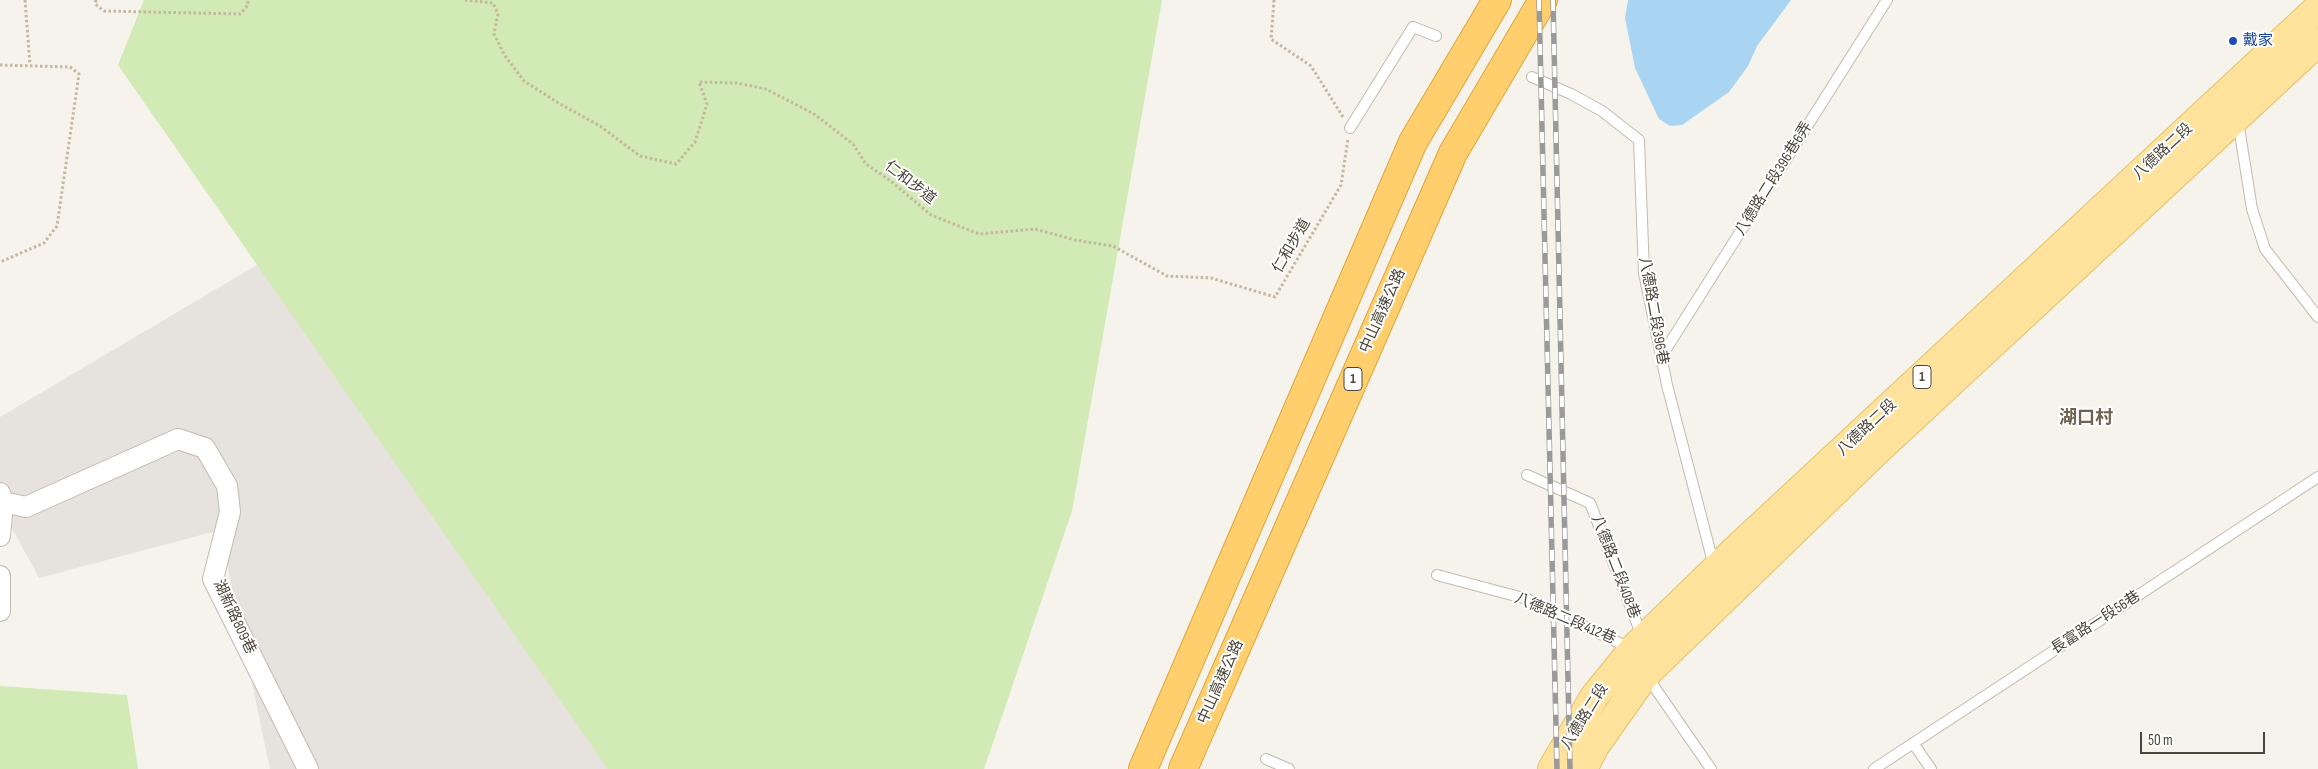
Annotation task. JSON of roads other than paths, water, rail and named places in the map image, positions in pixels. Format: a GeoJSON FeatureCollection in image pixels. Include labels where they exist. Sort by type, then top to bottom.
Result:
{"type":"FeatureCollection","features":[{"type":"Feature","properties":{"kind":"highway"},"geometry":{"type":"LineString","coordinates":[[1142,769],[1413,142],[1497,0]]}},
{"type":"Feature","properties":{"kind":"highway","name":"中山高速公路"},"geometry":{"type":"LineString","coordinates":[[1182,769],[1452,152],[1544,0]]}},
{"type":"Feature","properties":{"kind":"main road","name":"八德路二段"},"geometry":{"type":"LineString","coordinates":[[1593,761],[1645,675],[1870,442],[2318,8]]}},
{"type":"Feature","properties":{"kind":"main road","name":"八德路二段"},"geometry":{"type":"LineString","coordinates":[[1552,769],[1594,697],[1638,644],[1714,570],[1870,442],[2238,117],[2318,42]]}},
{"type":"Feature","properties":{"kind":"street","name":"湖新路809巷"},"geometry":{"type":"LineString","coordinates":[[1,498],[26,507],[178,439],[205,448],[227,486],[230,512],[213,579],[308,769]]}},
{"type":"Feature","properties":{"kind":"street"},"geometry":{"type":"LineString","coordinates":[[0,536],[1,498]]}},
{"type":"Feature","properties":{"kind":"street"},"geometry":{"type":"LineString","coordinates":[[0,576],[0,611]]}},
{"type":"Feature","properties":{"kind":"lane","name":"八德路二段396巷6弄"},"geometry":{"type":"LineString","coordinates":[[1661,357],[1887,0]]}},
{"type":"Feature","properties":{"kind":"lane"},"geometry":{"type":"LineString","coordinates":[[1350,128],[1413,27],[1436,36]]}},
{"type":"Feature","properties":{"kind":"lane","name":"八德路二段396巷"},"geometry":{"type":"LineString","coordinates":[[1532,77],[1571,94],[1602,111],[1639,140],[1644,273],[1661,357],[1714,570]]}},
{"type":"Feature","properties":{"kind":"lane"},"geometry":{"type":"LineString","coordinates":[[2238,117],[2252,208],[2265,249],[2318,317]]}},
{"type":"Feature","properties":{"kind":"lane","name":"八德路二段408巷"},"geometry":{"type":"LineString","coordinates":[[1527,475],[1590,503],[1638,644]]}},
{"type":"Feature","properties":{"kind":"lane","name":"長富路一段56巷"},"geometry":{"type":"LineString","coordinates":[[1874,769],[2318,477]]}},
{"type":"Feature","properties":{"kind":"lane","name":"八德路二段412巷"},"geometry":{"type":"LineString","coordinates":[[1437,574],[1527,599],[1638,644]]}},
{"type":"Feature","properties":{"kind":"lane"},"geometry":{"type":"LineString","coordinates":[[1645,675],[1711,769]]}},
{"type":"Feature","properties":{"kind":"lane"},"geometry":{"type":"LineString","coordinates":[[1913,743],[1931,769]]}},
{"type":"Feature","properties":{"kind":"lane"},"geometry":{"type":"LineString","coordinates":[[1266,759],[1289,769]]}},
{"type":"Feature","properties":{"kind":"water"},"geometry":{"type":"Polygon","coordinates":[[[1628,0],[1791,0],[1757,46],[1748,66],[1729,92],[1682,125],[1670,126],[1659,119],[1635,68],[1625,18],[1628,0]]]}},
{"type":"Feature","properties":{"kind":"railway"},"geometry":{"type":"LineString","coordinates":[[1539,0],[1557,769]]}},
{"type":"Feature","properties":{"kind":"railway"},"geometry":{"type":"LineString","coordinates":[[1553,0],[1570,769]]}},
{"type":"Feature","properties":{"kind":"place","name":"戴家"},"geometry":{"type":"Point","coordinates":[2233,41]}},
{"type":"Feature","properties":{"kind":"district","name":"湖口村"},"geometry":{"type":"Point","coordinates":[2086,418]}}]}
